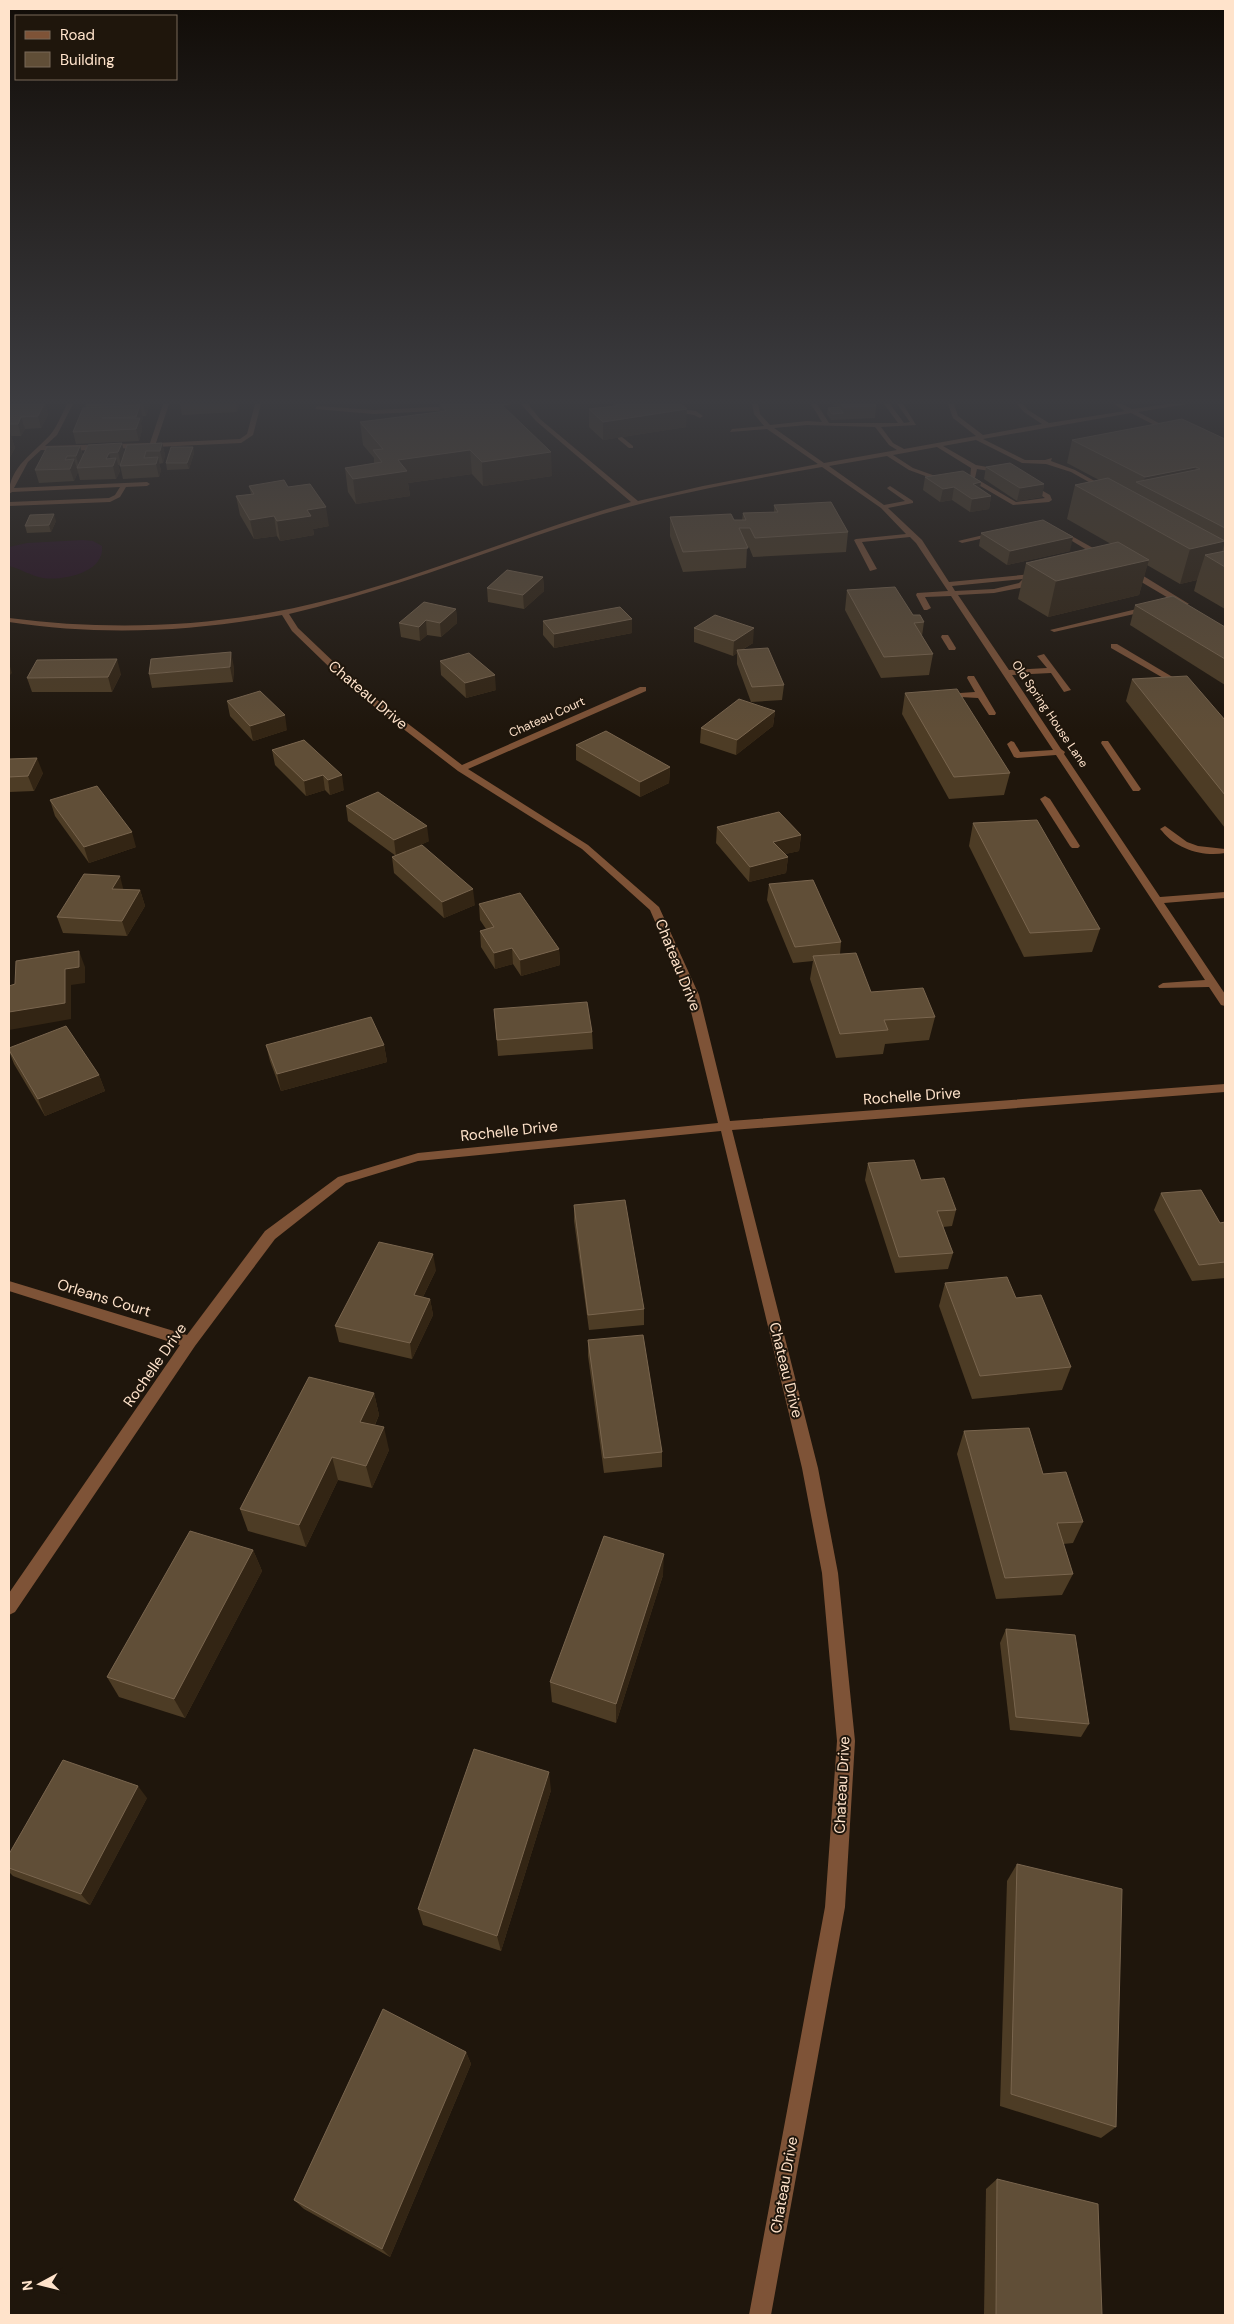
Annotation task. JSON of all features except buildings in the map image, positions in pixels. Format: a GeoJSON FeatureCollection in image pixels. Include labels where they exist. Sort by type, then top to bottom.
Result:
{"type":"FeatureCollection","features":[{"type":"Feature","properties":{"kind":"street"},"geometry":{"type":"LineString","coordinates":[[9,620],[72,627],[120,628],[209,624],[285,613],[378,588],[567,523],[603,512]]}},
{"type":"Feature","properties":{"kind":"street","name":"Old Spring House Lane"},"geometry":{"type":"LineString","coordinates":[[889,512],[914,535],[948,584],[1225,1002]]}},
{"type":"Feature","properties":{"kind":"street"},"geometry":{"type":"LineString","coordinates":[[1051,526],[1111,561],[1101,562]]}},
{"type":"Feature","properties":{"kind":"street"},"geometry":{"type":"LineString","coordinates":[[962,541],[1000,533]]}},
{"type":"Feature","properties":{"kind":"street"},"geometry":{"type":"LineString","coordinates":[[873,569],[858,540],[914,535]]}},
{"type":"Feature","properties":{"kind":"street"},"geometry":{"type":"LineString","coordinates":[[1119,566],[1195,610]]}},
{"type":"Feature","properties":{"kind":"street"},"geometry":{"type":"LineString","coordinates":[[948,584],[1010,576],[1028,577],[1046,574]]}},
{"type":"Feature","properties":{"kind":"street"},"geometry":{"type":"LineString","coordinates":[[927,608],[920,595],[994,591],[1022,585],[1028,577]]}},
{"type":"Feature","properties":{"kind":"street"},"geometry":{"type":"LineString","coordinates":[[1170,603],[1179,601]]}},
{"type":"Feature","properties":{"kind":"street"},"geometry":{"type":"LineString","coordinates":[[1054,630],[1160,605]]}},
{"type":"Feature","properties":{"kind":"street","name":"Chateau Drive"},"geometry":{"type":"LineString","coordinates":[[285,613],[295,630],[357,689],[461,769],[585,847],[655,910],[693,994],[810,1468],[830,1573],[846,1741],[834,1907],[760,2315]]}},
{"type":"Feature","properties":{"kind":"street"},"geometry":{"type":"LineString","coordinates":[[946,637],[952,648]]}},
{"type":"Feature","properties":{"kind":"street"},"geometry":{"type":"LineString","coordinates":[[1114,646],[1190,690]]}},
{"type":"Feature","properties":{"kind":"street"},"geometry":{"type":"LineString","coordinates":[[1041,656],[1067,690]]}},
{"type":"Feature","properties":{"kind":"street"},"geometry":{"type":"LineString","coordinates":[[1008,673],[1053,670]]}},
{"type":"Feature","properties":{"kind":"street"},"geometry":{"type":"LineString","coordinates":[[971,678],[992,713]]}},
{"type":"Feature","properties":{"kind":"street","name":"Chateau Court"},"geometry":{"type":"LineString","coordinates":[[461,769],[643,689]]}},
{"type":"Feature","properties":{"kind":"street"},"geometry":{"type":"LineString","coordinates":[[962,695],[981,694]]}},
{"type":"Feature","properties":{"kind":"street"},"geometry":{"type":"LineString","coordinates":[[1105,743],[1136,789]]}},
{"type":"Feature","properties":{"kind":"street"},"geometry":{"type":"LineString","coordinates":[[1011,744],[1024,765]]}},
{"type":"Feature","properties":{"kind":"street"},"geometry":{"type":"LineString","coordinates":[[1017,755],[1061,752]]}},
{"type":"Feature","properties":{"kind":"street"},"geometry":{"type":"LineString","coordinates":[[1045,799],[1075,846]]}},
{"type":"Feature","properties":{"kind":"street"},"geometry":{"type":"LineString","coordinates":[[1165,829],[1179,844],[1199,850],[1222,851]]}},
{"type":"Feature","properties":{"kind":"street"},"geometry":{"type":"LineString","coordinates":[[1158,900],[1225,895]]}},
{"type":"Feature","properties":{"kind":"street"},"geometry":{"type":"LineString","coordinates":[[1163,986],[1212,983]]}},
{"type":"Feature","properties":{"kind":"street","name":"Rochelle Drive"},"geometry":{"type":"LineString","coordinates":[[9,1607],[190,1342],[270,1235],[342,1180],[418,1157],[727,1126],[1225,1088]]}},
{"type":"Feature","properties":{"kind":"street","name":"Orleans Court"},"geometry":{"type":"LineString","coordinates":[[9,1286],[190,1342]]}},
{"type":"Feature","properties":{"kind":"shaded area"},"geometry":{"type":"Polygon","coordinates":[[[93,541],[102,546],[101,555],[97,563],[81,573],[51,579],[34,576],[9,566],[9,547],[27,543],[93,541]]]}}]}
